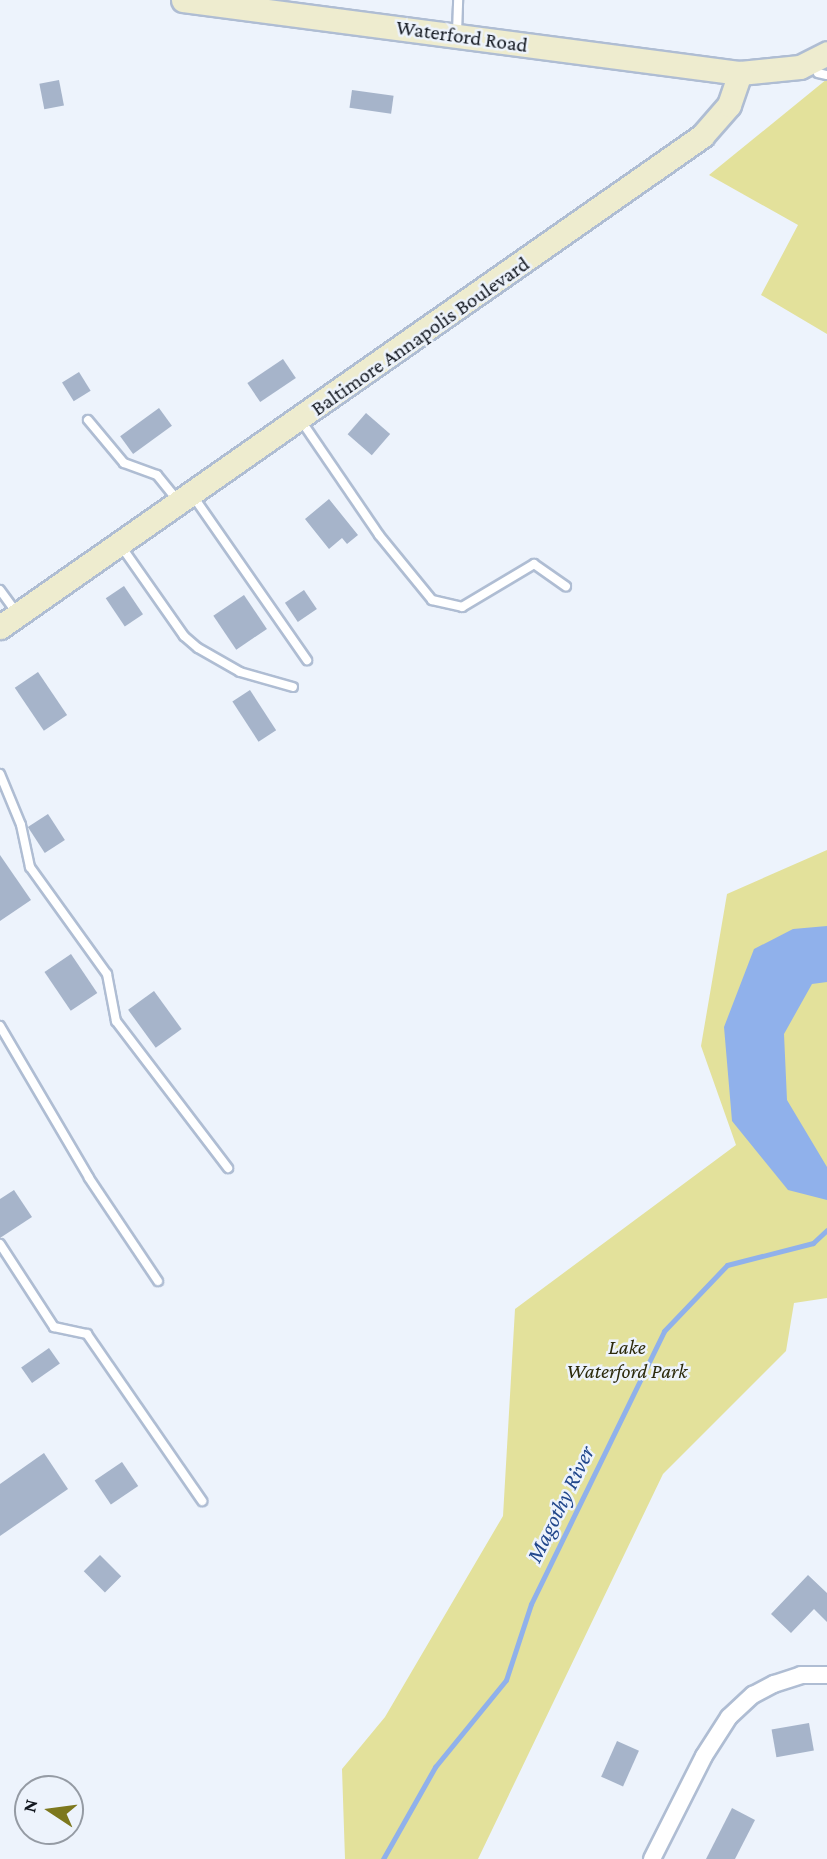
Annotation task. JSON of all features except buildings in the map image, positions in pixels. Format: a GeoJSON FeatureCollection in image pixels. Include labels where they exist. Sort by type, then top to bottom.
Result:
{"type":"FeatureCollection","features":[{"type":"Feature","properties":{"kind":"street","name":"Waterford Road"},"geometry":{"type":"LineString","coordinates":[[183,0],[740,73]]}},
{"type":"Feature","properties":{"kind":"street"},"geometry":{"type":"LineString","coordinates":[[740,73],[780,71],[823,63]]}},
{"type":"Feature","properties":{"kind":"street","name":"Baltimore Annapolis Boulevard"},"geometry":{"type":"LineString","coordinates":[[9,621],[702,136],[729,105],[740,73]]}},
{"type":"Feature","properties":{"kind":"street"},"geometry":{"type":"LineString","coordinates":[[652,1859],[704,1756],[729,1717],[753,1695],[774,1684],[801,1675],[827,1675]]}},
{"type":"Feature","properties":{"kind":"lane"},"geometry":{"type":"LineString","coordinates":[[457,36],[458,0]]}},
{"type":"Feature","properties":{"kind":"lane"},"geometry":{"type":"LineString","coordinates":[[88,419],[124,463],[157,475],[185,498],[307,660]]}},
{"type":"Feature","properties":{"kind":"lane"},"geometry":{"type":"LineString","coordinates":[[300,419],[379,536],[432,600],[462,607],[534,564],[566,586]]}},
{"type":"Feature","properties":{"kind":"lane"},"geometry":{"type":"LineString","coordinates":[[119,544],[184,636],[198,648],[240,672],[292,687]]}},
{"type":"Feature","properties":{"kind":"lane"},"geometry":{"type":"LineString","coordinates":[[0,590],[9,621]]}},
{"type":"Feature","properties":{"kind":"lane"},"geometry":{"type":"LineString","coordinates":[[0,774],[21,825],[30,867],[107,974],[116,1021],[228,1168]]}},
{"type":"Feature","properties":{"kind":"lane"},"geometry":{"type":"LineString","coordinates":[[0,1026],[89,1178],[158,1281]]}},
{"type":"Feature","properties":{"kind":"lane"},"geometry":{"type":"LineString","coordinates":[[0,1244],[54,1327],[87,1334],[202,1501]]}},
{"type":"Feature","properties":{"kind":"green space"},"geometry":{"type":"Polygon","coordinates":[[[827,79],[827,334],[761,295],[798,225],[709,175],[827,79]]]}},
{"type":"Feature","properties":{"kind":"green space","name":"Lake Waterford Park"},"geometry":{"type":"Polygon","coordinates":[[[827,850],[827,1298],[794,1303],[786,1351],[663,1474],[478,1859],[345,1859],[342,1769],[385,1717],[503,1516],[515,1309],[736,1145],[701,1046],[727,894],[827,850]]]}},
{"type":"Feature","properties":{"kind":"water"},"geometry":{"type":"Polygon","coordinates":[[[827,926],[827,982],[812,984],[784,1034],[787,1100],[827,1167],[827,1200],[788,1190],[732,1121],[724,1027],[754,949],[793,929],[827,926]]]}},
{"type":"Feature","properties":{"kind":"waterway","name":"Magothy River"},"geometry":{"type":"LineString","coordinates":[[383,1859],[435,1767],[506,1680],[531,1604],[664,1331],[727,1265],[813,1243],[827,1230]]}}]}
